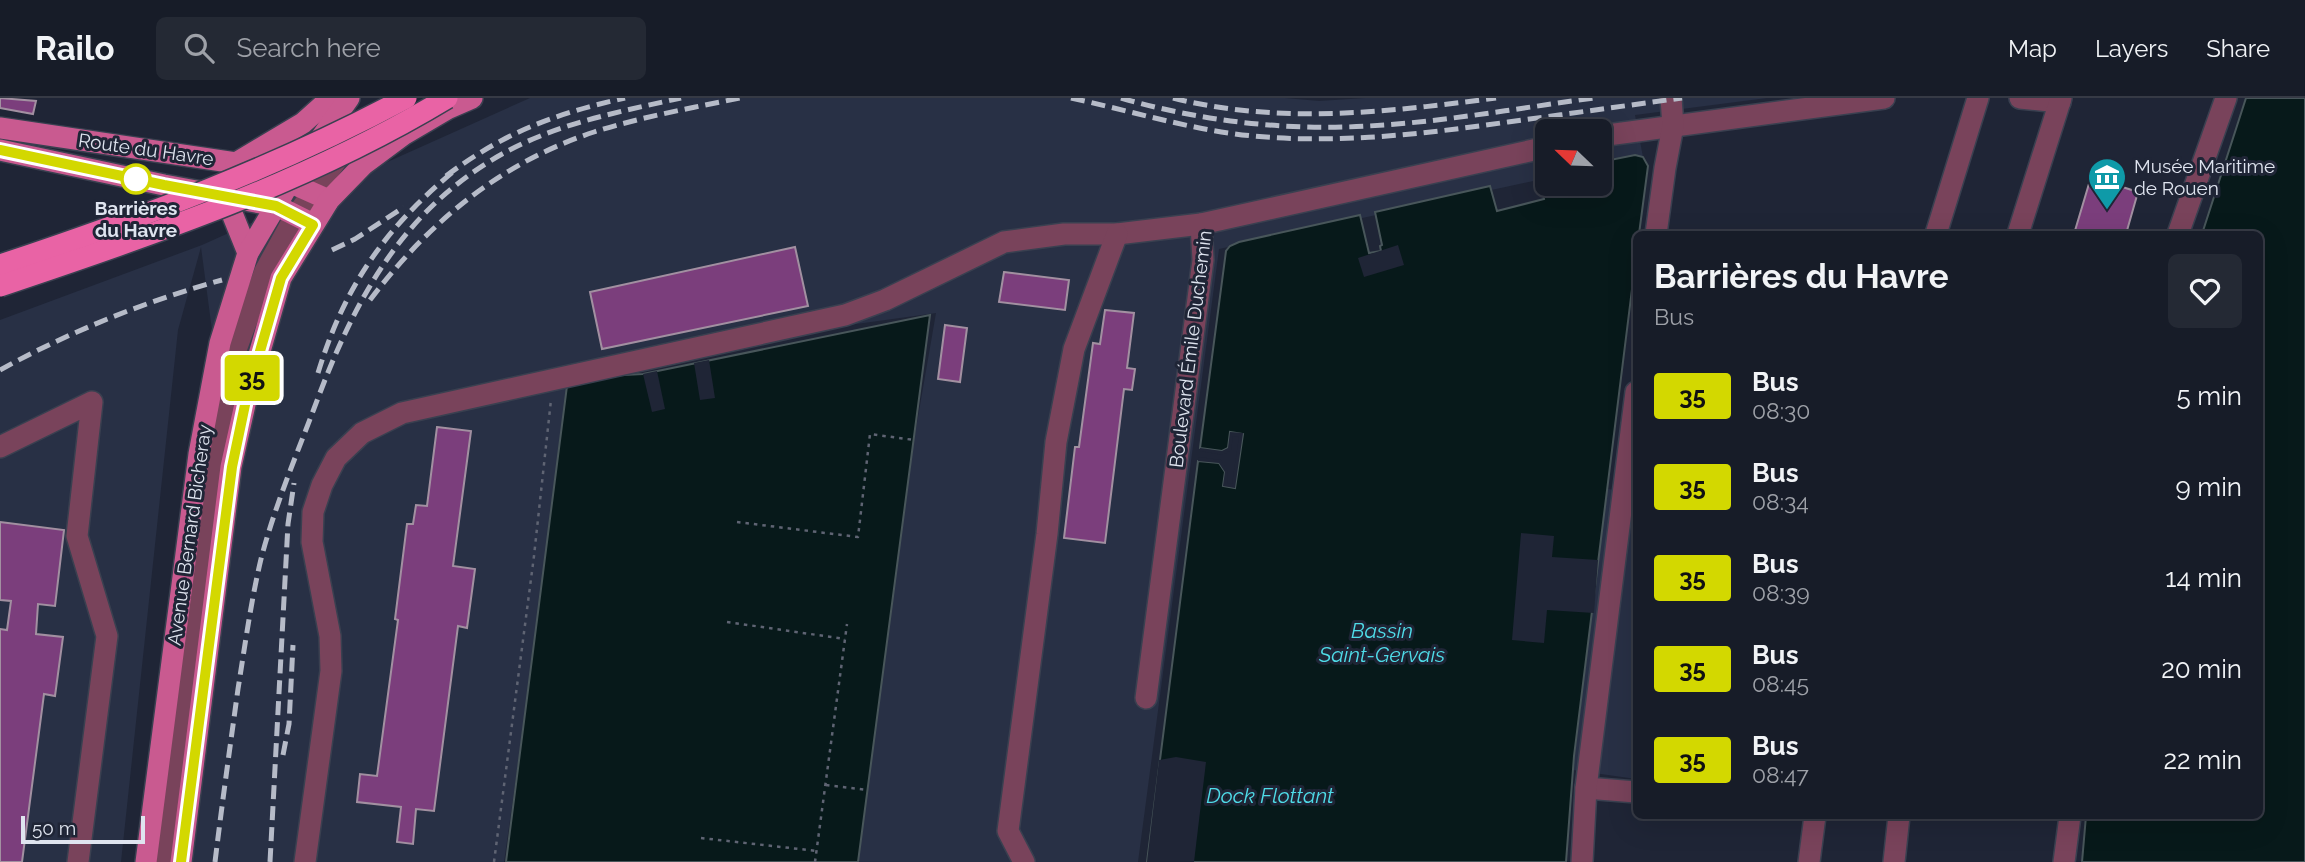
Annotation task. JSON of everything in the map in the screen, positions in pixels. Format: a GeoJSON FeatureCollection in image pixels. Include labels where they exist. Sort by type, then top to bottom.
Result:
{"type":"FeatureCollection","features":[{"type":"Feature","properties":{"kind":"highway"},"geometry":{"type":"LineString","coordinates":[[0,265],[147,213],[259,169],[355,125],[406,98]]}},
{"type":"Feature","properties":{"kind":"highway"},"geometry":{"type":"LineString","coordinates":[[0,286],[170,228],[272,187],[378,138],[447,98]]}},
{"type":"Feature","properties":{"kind":"main road"},"geometry":{"type":"LineString","coordinates":[[236,163],[303,123],[331,98]]}},
{"type":"Feature","properties":{"kind":"main road"},"geometry":{"type":"LineString","coordinates":[[290,182],[349,98]]}},
{"type":"Feature","properties":{"kind":"main road","name":"Avenue Bernard Bicheray"},"geometry":{"type":"LineString","coordinates":[[181,862],[234,454],[246,400],[281,278],[305,220],[320,196],[403,135],[472,98]]}},
{"type":"Feature","properties":{"kind":"main road","name":"Route du Havre"},"geometry":{"type":"LineString","coordinates":[[0,128],[236,163],[320,196]]}},
{"type":"Feature","properties":{"kind":"main road","name":"Route du Havre"},"geometry":{"type":"LineString","coordinates":[[0,150],[276,206],[305,220]]}},
{"type":"Feature","properties":{"kind":"main road","name":"Avenue Bernard Bicheray"},"geometry":{"type":"LineString","coordinates":[[146,862],[199,454],[220,343],[248,253],[290,182]]}},
{"type":"Feature","properties":{"kind":"main road"},"geometry":{"type":"LineString","coordinates":[[225,195],[248,253]]}},
{"type":"Feature","properties":{"kind":"street"},"geometry":{"type":"LineString","coordinates":[[320,196],[387,98]]}},
{"type":"Feature","properties":{"kind":"street"},"geometry":{"type":"LineString","coordinates":[[1656,231],[1673,126],[1671,98]]}},
{"type":"Feature","properties":{"kind":"street"},"geometry":{"type":"LineString","coordinates":[[1612,134],[1884,98]]}},
{"type":"Feature","properties":{"kind":"street"},"geometry":{"type":"LineString","coordinates":[[1937,231],[1978,98]]}},
{"type":"Feature","properties":{"kind":"street"},"geometry":{"type":"LineString","coordinates":[[2019,231],[2060,100],[2020,98]]}},
{"type":"Feature","properties":{"kind":"street"},"geometry":{"type":"LineString","coordinates":[[2179,231],[2226,98]]}},
{"type":"Feature","properties":{"kind":"street","name":"Boulevard Émile Duchemin"},"geometry":{"type":"LineString","coordinates":[[1146,698],[1202,260],[1201,224],[1535,150]]}},
{"type":"Feature","properties":{"kind":"street"},"geometry":{"type":"LineString","coordinates":[[163,862],[215,455],[237,347],[265,271],[305,220]]}},
{"type":"Feature","properties":{"kind":"street"},"geometry":{"type":"LineString","coordinates":[[305,862],[331,671],[330,636],[312,542],[313,512],[322,485],[336,458],[362,433],[402,413],[845,315],[886,300],[1004,242],[1064,234],[1117,234],[1201,224]]}},
{"type":"Feature","properties":{"kind":"street"},"geometry":{"type":"LineString","coordinates":[[1004,862],[1047,534],[1056,442],[1074,349],[1117,234]]}},
{"type":"Feature","properties":{"kind":"street"},"geometry":{"type":"LineString","coordinates":[[0,447],[92,402],[77,536],[107,636],[78,862]]}},
{"type":"Feature","properties":{"kind":"street"},"geometry":{"type":"LineString","coordinates":[[1582,862],[1586,788],[1633,416]]}},
{"type":"Feature","properties":{"kind":"street"},"geometry":{"type":"LineString","coordinates":[[1586,788],[1633,792]]}},
{"type":"Feature","properties":{"kind":"street"},"geometry":{"type":"LineString","coordinates":[[1808,862],[1815,819]]}},
{"type":"Feature","properties":{"kind":"street"},"geometry":{"type":"LineString","coordinates":[[1894,862],[1899,819]]}},
{"type":"Feature","properties":{"kind":"street"},"geometry":{"type":"LineString","coordinates":[[2064,862],[2070,819]]}},
{"type":"Feature","properties":{"kind":"street"},"geometry":{"type":"LineString","coordinates":[[1008,831],[1024,862]]}},
{"type":"Feature","properties":{"kind":"path"},"geometry":{"type":"LineString","coordinates":[[494,862],[540,506],[552,380]]}},
{"type":"Feature","properties":{"kind":"path"},"geometry":{"type":"LineString","coordinates":[[737,522],[858,537],[870,435],[914,440]]}},
{"type":"Feature","properties":{"kind":"path"},"geometry":{"type":"LineString","coordinates":[[727,622],[845,639]]}},
{"type":"Feature","properties":{"kind":"path"},"geometry":{"type":"LineString","coordinates":[[815,862],[847,624]]}},
{"type":"Feature","properties":{"kind":"path"},"geometry":{"type":"LineString","coordinates":[[824,785],[868,790]]}},
{"type":"Feature","properties":{"kind":"path"},"geometry":{"type":"LineString","coordinates":[[701,838],[817,851]]}},
{"type":"Feature","properties":{"kind":"shaded area"},"geometry":{"type":"Polygon","coordinates":[[[530,98],[1285,98],[1319,101],[1365,98],[1767,98],[1635,115],[1643,157],[1612,164],[1612,119],[1535,119],[1535,181],[1219,249],[1138,862],[857,862],[914,440],[936,313],[575,363],[504,862],[167,862],[215,353],[201,247],[178,330],[121,862],[0,862],[0,320],[202,245],[530,98]]]}},
{"type":"Feature","properties":{"kind":"shaded area"},"geometry":{"type":"Polygon","coordinates":[[[1607,489],[1633,492],[1633,779],[1573,770],[1607,489]]]}},
{"type":"Feature","properties":{"kind":"water"},"geometry":{"type":"Polygon","coordinates":[[[2246,98],[2305,98],[2305,862],[2082,862],[2086,819],[2263,819],[2263,231],[2203,231],[2246,98]]]}},
{"type":"Feature","properties":{"kind":"water","name":"Bassin Saint-Gervais"},"geometry":{"type":"Polygon","coordinates":[[[1635,155],[1643,157],[1648,166],[1639,231],[1633,231],[1633,281],[1574,756],[1566,862],[1147,862],[1198,461],[1219,463],[1225,472],[1223,486],[1235,488],[1243,434],[1230,432],[1228,448],[1222,451],[1200,448],[1226,251],[1239,242],[1360,215],[1369,253],[1381,251],[1382,245],[1375,212],[1490,186],[1497,211],[1544,199],[1544,196],[1612,196],[1612,160],[1635,155]]]}},
{"type":"Feature","properties":{"kind":"water"},"geometry":{"type":"Polygon","coordinates":[[[930,315],[858,862],[506,862],[568,378],[643,374],[930,315]]]}},
{"type":"Feature","properties":{"kind":"pier"},"geometry":{"type":"Polygon","coordinates":[[[1398,245],[1404,265],[1364,277],[1358,258],[1398,245]]]}},
{"type":"Feature","properties":{"kind":"pier"},"geometry":{"type":"Polygon","coordinates":[[[709,360],[715,398],[700,400],[694,363],[709,360]]]}},
{"type":"Feature","properties":{"kind":"pier"},"geometry":{"type":"Polygon","coordinates":[[[657,371],[665,409],[652,412],[643,374],[657,371]]]}},
{"type":"Feature","properties":{"kind":"pier"},"geometry":{"type":"Polygon","coordinates":[[[1230,432],[1243,433],[1235,488],[1223,486],[1225,472],[1219,463],[1198,461],[1199,457],[1221,460],[1228,471],[1227,483],[1232,484],[1239,437],[1233,436],[1231,450],[1223,455],[1200,451],[1200,448],[1222,451],[1228,448],[1230,432]]]}},
{"type":"Feature","properties":{"kind":"pier"},"geometry":{"type":"Polygon","coordinates":[[[1521,533],[1554,536],[1552,557],[1598,560],[1594,613],[1547,610],[1544,643],[1512,640],[1521,533]]]}},
{"type":"Feature","properties":{"kind":"pier"},"geometry":{"type":"Polygon","coordinates":[[[1176,757],[1206,762],[1194,862],[1147,862],[1159,760],[1176,757]]]}},
{"type":"Feature","properties":{"kind":"building"},"geometry":{"type":"Polygon","coordinates":[[[0,98],[36,101],[33,114],[0,108],[0,98]]]}},
{"type":"Feature","properties":{"kind":"building","name":"Musée Maritime de Rouen"},"geometry":{"type":"Polygon","coordinates":[[[2091,177],[2138,192],[2127,231],[2075,231],[2091,177]]]}},
{"type":"Feature","properties":{"kind":"building"},"geometry":{"type":"Polygon","coordinates":[[[795,247],[808,306],[602,349],[590,292],[795,247]]]}},
{"type":"Feature","properties":{"kind":"building"},"geometry":{"type":"Polygon","coordinates":[[[1004,272],[1069,280],[1065,310],[999,302],[1004,272]]]}},
{"type":"Feature","properties":{"kind":"building"},"geometry":{"type":"Polygon","coordinates":[[[1105,310],[1134,313],[1127,368],[1135,369],[1132,390],[1124,389],[1105,543],[1064,538],[1075,447],[1079,447],[1093,343],[1100,344],[1105,310]]]}},
{"type":"Feature","properties":{"kind":"building"},"geometry":{"type":"Polygon","coordinates":[[[945,325],[967,328],[960,382],[938,379],[945,325]]]}},
{"type":"Feature","properties":{"kind":"building"},"geometry":{"type":"Polygon","coordinates":[[[437,427],[471,431],[453,566],[475,569],[467,628],[458,626],[434,811],[416,809],[413,844],[397,842],[401,807],[357,802],[360,774],[377,776],[398,620],[395,619],[407,524],[413,524],[416,505],[427,506],[437,427]]]}},
{"type":"Feature","properties":{"kind":"building"},"geometry":{"type":"Polygon","coordinates":[[[0,522],[64,530],[55,606],[38,604],[36,634],[63,637],[55,696],[44,694],[22,862],[0,862],[0,629],[7,630],[11,601],[0,600],[0,522]]]}},
{"type":"Feature","properties":{"kind":"railway"},"geometry":{"type":"LineString","coordinates":[[446,176],[489,148],[531,126],[625,98]]}},
{"type":"Feature","properties":{"kind":"railway"},"geometry":{"type":"LineString","coordinates":[[215,862],[238,689],[251,607],[266,540],[326,377],[342,340],[378,273],[425,213],[487,163],[557,130],[606,115],[681,98]]}},
{"type":"Feature","properties":{"kind":"railway"},"geometry":{"type":"LineString","coordinates":[[370,300],[417,245],[442,221],[497,178],[528,160],[594,132],[666,113],[740,98]]}},
{"type":"Feature","properties":{"kind":"railway"},"geometry":{"type":"LineString","coordinates":[[1071,98],[1230,133],[1317,139],[1381,137],[1444,130],[1682,98]]}},
{"type":"Feature","properties":{"kind":"railway"},"geometry":{"type":"LineString","coordinates":[[1121,98],[1212,118],[1306,127],[1368,126],[1424,121],[1594,98]]}},
{"type":"Feature","properties":{"kind":"railway"},"geometry":{"type":"LineString","coordinates":[[1173,98],[1213,106],[1294,114],[1415,108],[1496,98]]}},
{"type":"Feature","properties":{"kind":"railway"},"geometry":{"type":"LineString","coordinates":[[318,373],[341,313],[370,261],[407,215],[454,171]]}},
{"type":"Feature","properties":{"kind":"railway"},"geometry":{"type":"LineString","coordinates":[[332,250],[355,239],[404,207]]}},
{"type":"Feature","properties":{"kind":"railway"},"geometry":{"type":"LineString","coordinates":[[0,370],[108,319],[222,280]]}},
{"type":"Feature","properties":{"kind":"railway"},"geometry":{"type":"LineString","coordinates":[[270,862],[288,524],[294,483]]}},
{"type":"Feature","properties":{"kind":"railway"},"geometry":{"type":"LineString","coordinates":[[283,755],[289,724],[293,645]]}},
{"type":"Feature","properties":{"kind":"bus line","name":"35"},"geometry":{"type":"LineString","coordinates":[[0,150],[276,206],[313,225],[281,278],[246,400],[232,467],[181,862]]}},
{"type":"Feature","properties":{"kind":"place","name":"Barrières du Havre"},"geometry":{"type":"Point","coordinates":[136,179]}},
{"type":"Feature","properties":{"kind":"place","name":"Musée Maritime de Rouen"},"geometry":{"type":"Point","coordinates":[2107,211]}},
{"type":"Feature","properties":{"kind":"water label","name":"Dock Flottant"},"geometry":{"type":"Point","coordinates":[1270,795]}}]}
